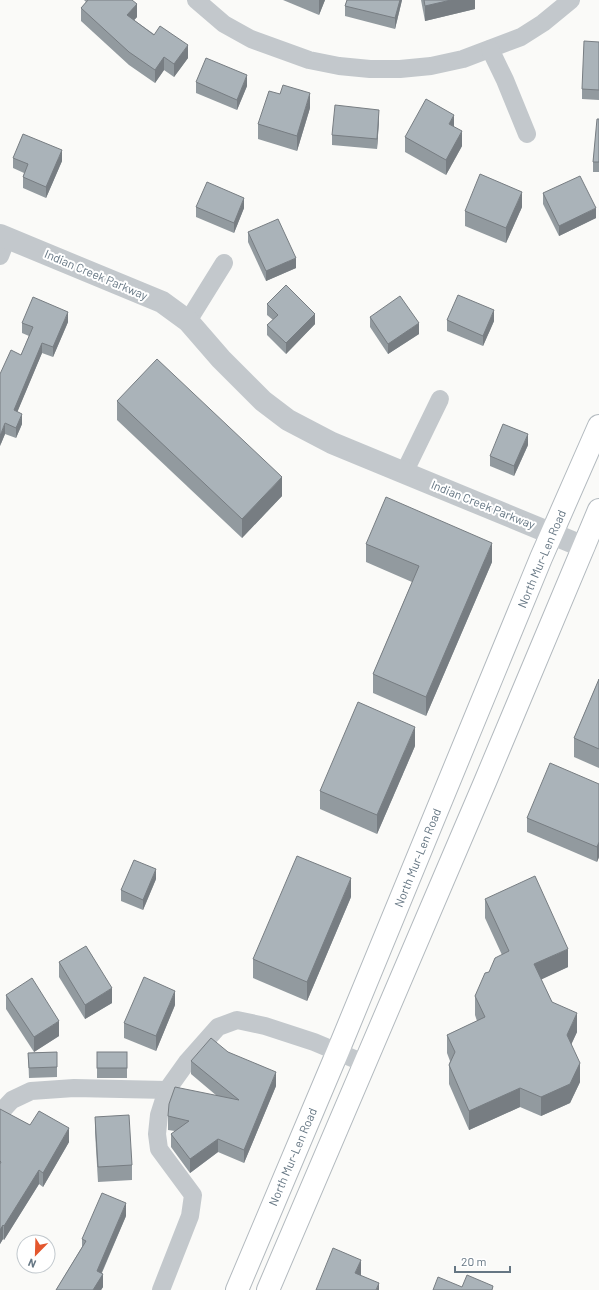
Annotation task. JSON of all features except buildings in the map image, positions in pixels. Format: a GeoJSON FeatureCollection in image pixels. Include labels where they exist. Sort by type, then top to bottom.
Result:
{"type":"FeatureCollection","features":[{"type":"Feature","properties":{"kind":"main road","name":"North Mur-Len Road"},"geometry":{"type":"LineString","coordinates":[[237,1290],[338,1051],[552,533],[599,426]]}},
{"type":"Feature","properties":{"kind":"main road"},"geometry":{"type":"LineString","coordinates":[[268,1290],[364,1062],[485,782],[599,510]]}},
{"type":"Feature","properties":{"kind":"street"},"geometry":{"type":"LineString","coordinates":[[196,0],[224,24],[251,39],[309,60],[339,66],[370,69],[400,69],[431,66],[463,59],[521,37],[537,27],[571,0]]}},
{"type":"Feature","properties":{"kind":"street"},"geometry":{"type":"LineString","coordinates":[[490,49],[505,80],[527,134]]}},
{"type":"Feature","properties":{"kind":"street","name":"Indian Creek Parkway"},"geometry":{"type":"LineString","coordinates":[[2,243],[162,302],[188,321],[221,359],[258,396],[288,420],[332,444],[584,547]]}},
{"type":"Feature","properties":{"kind":"street"},"geometry":{"type":"LineString","coordinates":[[188,321],[224,263]]}},
{"type":"Feature","properties":{"kind":"street"},"geometry":{"type":"LineString","coordinates":[[404,473],[440,399]]}},
{"type":"Feature","properties":{"kind":"street"},"geometry":{"type":"LineString","coordinates":[[162,1290],[190,1216],[193,1195],[159,1149],[157,1134],[159,1115],[167,1090],[187,1062],[218,1027],[238,1020],[265,1026],[314,1042],[364,1062]]}},
{"type":"Feature","properties":{"kind":"street"},"geometry":{"type":"LineString","coordinates":[[0,1113],[12,1100],[31,1091],[74,1088],[167,1090]]}}]}
